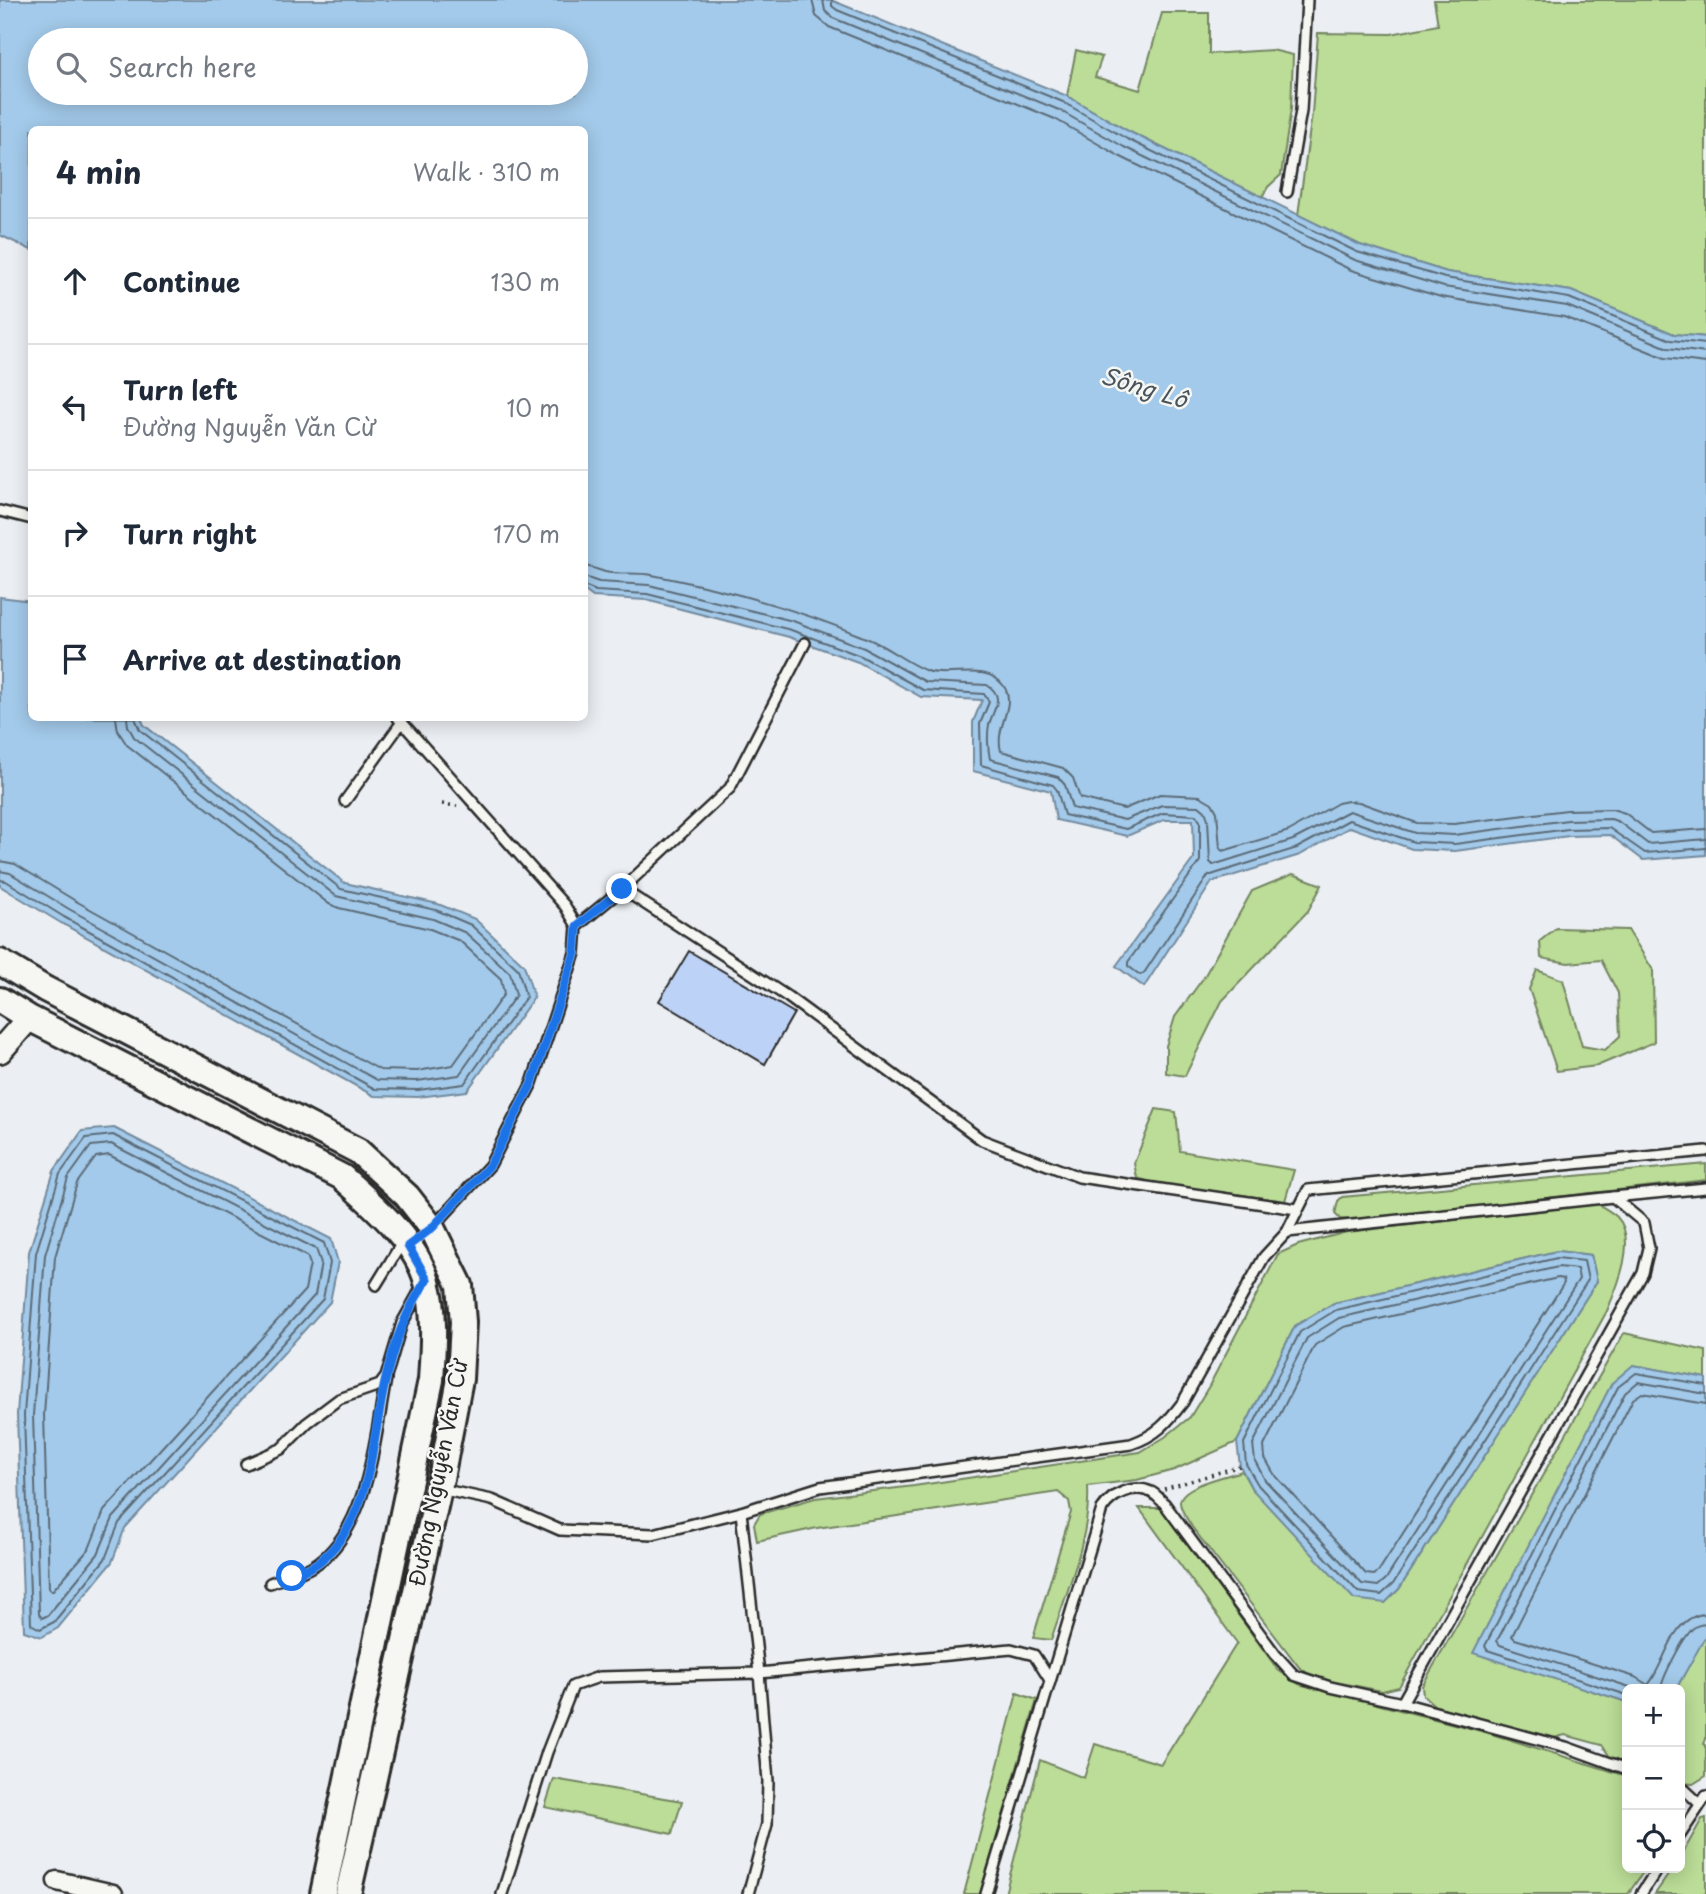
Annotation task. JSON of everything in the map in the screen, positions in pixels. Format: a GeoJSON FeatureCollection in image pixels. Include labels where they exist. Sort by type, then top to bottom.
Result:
{"type":"FeatureCollection","features":[{"type":"Feature","properties":{"kind":"main road","name":"Đường Nguyễn Văn Cừ"},"geometry":{"type":"LineString","coordinates":[[0,962],[45,989],[358,1151],[407,1196],[432,1228],[460,1285],[463,1322],[460,1379],[439,1489],[348,1894]]}},
{"type":"Feature","properties":{"kind":"main road","name":"Đường Nguyễn Văn Cừ"},"geometry":{"type":"LineString","coordinates":[[0,1000],[29,1018],[342,1177],[384,1215],[406,1242],[427,1279],[433,1312],[432,1380],[323,1894]]}},
{"type":"Feature","properties":{"kind":"street"},"geometry":{"type":"LineString","coordinates":[[0,1051],[29,1018]]}},
{"type":"Feature","properties":{"kind":"street"},"geometry":{"type":"LineString","coordinates":[[57,1881],[113,1894]]}},
{"type":"Feature","properties":{"kind":"lane"},"geometry":{"type":"LineString","coordinates":[[1287,192],[1301,111],[1307,0]]}},
{"type":"Feature","properties":{"kind":"lane"},"geometry":{"type":"LineString","coordinates":[[0,511],[28,518]]}},
{"type":"Feature","properties":{"kind":"lane"},"geometry":{"type":"LineString","coordinates":[[577,926],[622,889],[730,788],[805,643]]}},
{"type":"Feature","properties":{"kind":"lane"},"geometry":{"type":"LineString","coordinates":[[345,801],[399,721]]}},
{"type":"Feature","properties":{"kind":"lane"},"geometry":{"type":"LineString","coordinates":[[376,1285],[406,1242],[432,1228],[490,1165],[532,1083],[575,953],[577,926],[565,906],[401,721]]}},
{"type":"Feature","properties":{"kind":"lane"},"geometry":{"type":"LineString","coordinates":[[622,889],[788,997],[982,1140],[1079,1177],[1297,1209]]}},
{"type":"Feature","properties":{"kind":"lane"},"geometry":{"type":"LineString","coordinates":[[439,1489],[492,1500],[560,1531],[653,1534],[740,1512],[820,1487],[1131,1444],[1150,1437],[1168,1421],[1183,1402],[1264,1257],[1287,1232],[1308,1190],[1706,1152]]}},
{"type":"Feature","properties":{"kind":"lane"},"geometry":{"type":"LineString","coordinates":[[1287,1232],[1706,1188]]}},
{"type":"Feature","properties":{"kind":"lane"},"geometry":{"type":"LineString","coordinates":[[1402,1703],[1643,1273],[1648,1248],[1644,1223],[1614,1197]]}},
{"type":"Feature","properties":{"kind":"lane"},"geometry":{"type":"LineString","coordinates":[[270,1583],[318,1563],[339,1544],[355,1515],[372,1454],[386,1377],[402,1323],[427,1279]]}},
{"type":"Feature","properties":{"kind":"lane"},"geometry":{"type":"LineString","coordinates":[[246,1464],[281,1449],[307,1423],[339,1399],[380,1385],[386,1377]]}},
{"type":"Feature","properties":{"kind":"lane"},"geometry":{"type":"LineString","coordinates":[[986,1894],[1102,1509],[1110,1497],[1126,1491],[1152,1492],[1164,1503],[1275,1654],[1294,1675],[1330,1687],[1402,1703],[1566,1747],[1622,1767]]}},
{"type":"Feature","properties":{"kind":"lane"},"geometry":{"type":"LineString","coordinates":[[740,1512],[759,1673],[768,1782],[767,1824],[748,1894]]}},
{"type":"Feature","properties":{"kind":"lane"},"geometry":{"type":"LineString","coordinates":[[502,1894],[547,1752],[573,1686],[599,1677],[759,1673],[1011,1649],[1034,1655],[1050,1680]]}},
{"type":"Feature","properties":{"kind":"lane"},"geometry":{"type":"LineString","coordinates":[[1685,1790],[1703,1800],[1685,1827]]}},
{"type":"Feature","properties":{"kind":"lane"},"geometry":{"type":"LineString","coordinates":[[1641,1894],[1655,1873]]}},
{"type":"Feature","properties":{"kind":"path"},"geometry":{"type":"LineString","coordinates":[[1152,1492],[1240,1466]]}},
{"type":"Feature","properties":{"kind":"green space"},"geometry":{"type":"Polygon","coordinates":[[[1434,0],[1706,0],[1706,337],[1674,334],[1571,291],[1447,272],[1360,245],[1298,215],[1312,114],[1318,33],[1391,34],[1438,25],[1434,0]]]}},
{"type":"Feature","properties":{"kind":"green space"},"geometry":{"type":"Polygon","coordinates":[[[1162,13],[1209,13],[1209,54],[1272,50],[1293,55],[1291,109],[1281,175],[1262,197],[1130,132],[1067,96],[1076,50],[1102,57],[1095,77],[1140,90],[1162,13]]]}},
{"type":"Feature","properties":{"kind":"green space"},"geometry":{"type":"Polygon","coordinates":[[[1293,874],[1322,885],[1308,911],[1222,1001],[1185,1076],[1166,1073],[1166,1046],[1175,1017],[1204,977],[1252,891],[1293,874]]]}},
{"type":"Feature","properties":{"kind":"green space"},"geometry":{"type":"Polygon","coordinates":[[[1556,928],[1628,930],[1653,970],[1654,1042],[1597,1066],[1557,1071],[1529,989],[1537,970],[1563,980],[1582,1046],[1605,1050],[1620,1036],[1618,993],[1601,960],[1568,963],[1541,958],[1540,941],[1556,928]]]}},
{"type":"Feature","properties":{"kind":"green space"},"geometry":{"type":"Polygon","coordinates":[[[1156,1109],[1176,1112],[1180,1151],[1294,1170],[1285,1201],[1154,1183],[1137,1178],[1134,1163],[1156,1109]]]}},
{"type":"Feature","properties":{"kind":"green space"},"geometry":{"type":"Polygon","coordinates":[[[1706,1164],[1706,1180],[1356,1220],[1340,1219],[1335,1214],[1338,1201],[1342,1197],[1706,1164]]]}},
{"type":"Feature","properties":{"kind":"green space"},"geometry":{"type":"Polygon","coordinates":[[[1598,1204],[1617,1217],[1626,1238],[1624,1264],[1607,1311],[1399,1687],[1382,1691],[1336,1682],[1313,1677],[1299,1667],[1192,1527],[1181,1508],[1182,1496],[1196,1486],[1242,1471],[1252,1489],[1385,1603],[1399,1589],[1597,1281],[1591,1255],[1557,1251],[1334,1303],[1295,1326],[1237,1442],[1174,1470],[1137,1480],[1088,1486],[1082,1544],[1051,1640],[1033,1638],[1071,1512],[1069,1501],[1058,1492],[817,1528],[757,1541],[754,1524],[760,1514],[815,1498],[1140,1452],[1190,1417],[1278,1254],[1298,1245],[1347,1232],[1598,1204]]]}},
{"type":"Feature","properties":{"kind":"green space"},"geometry":{"type":"Polygon","coordinates":[[[1624,1333],[1706,1351],[1706,1378],[1633,1365],[1474,1653],[1622,1700],[1622,1762],[1610,1757],[1602,1745],[1565,1735],[1554,1738],[1435,1706],[1423,1695],[1422,1686],[1624,1333]]]}},
{"type":"Feature","properties":{"kind":"green space"},"geometry":{"type":"Polygon","coordinates":[[[1139,1508],[1161,1508],[1278,1670],[1299,1684],[1485,1732],[1622,1774],[1622,1873],[1643,1873],[1628,1894],[1005,1894],[1040,1760],[1084,1778],[1095,1744],[1161,1764],[1237,1643],[1139,1508]]]}},
{"type":"Feature","properties":{"kind":"green space"},"geometry":{"type":"Polygon","coordinates":[[[1704,1638],[1706,1639],[1706,1776],[1693,1784],[1685,1783],[1685,1684],[1679,1684],[1704,1638]]]}},
{"type":"Feature","properties":{"kind":"green space"},"geometry":{"type":"Polygon","coordinates":[[[1017,1693],[1037,1700],[980,1894],[964,1894],[1017,1693]]]}},
{"type":"Feature","properties":{"kind":"green space"},"geometry":{"type":"Polygon","coordinates":[[[554,1779],[682,1801],[672,1834],[545,1807],[554,1779]]]}},
{"type":"Feature","properties":{"kind":"green space"},"geometry":{"type":"Polygon","coordinates":[[[1706,1818],[1706,1894],[1655,1894],[1670,1873],[1685,1873],[1685,1849],[1702,1819],[1706,1818]]]}},
{"type":"Feature","properties":{"kind":"water","name":"Sông Lô"},"geometry":{"type":"Polygon","coordinates":[[[0,0],[831,0],[1067,96],[1130,132],[1360,245],[1447,272],[1571,291],[1674,334],[1706,337],[1706,855],[1643,860],[1610,835],[1569,836],[1455,851],[1412,849],[1350,827],[1300,855],[1212,882],[1144,987],[1116,966],[1194,858],[1193,820],[1164,820],[1127,836],[1056,820],[1051,791],[973,771],[973,722],[982,700],[921,697],[858,662],[789,637],[646,600],[593,597],[588,593],[588,126],[28,126],[28,249],[0,235],[0,0]]]}},
{"type":"Feature","properties":{"kind":"water"},"geometry":{"type":"Polygon","coordinates":[[[0,597],[28,601],[28,721],[142,721],[345,883],[438,904],[475,919],[524,965],[534,997],[467,1091],[418,1097],[374,1096],[61,923],[0,886],[0,597]]]}},
{"type":"Feature","properties":{"kind":"water"},"geometry":{"type":"Polygon","coordinates":[[[114,1128],[331,1239],[338,1262],[330,1302],[125,1528],[112,1562],[58,1628],[42,1637],[24,1631],[17,1414],[29,1252],[54,1171],[82,1131],[114,1128]]]}},
{"type":"Feature","properties":{"kind":"water"},"geometry":{"type":"Polygon","coordinates":[[[1557,1251],[1591,1255],[1597,1281],[1399,1589],[1385,1603],[1354,1599],[1252,1489],[1240,1466],[1237,1442],[1295,1326],[1334,1303],[1557,1251]]]}},
{"type":"Feature","properties":{"kind":"water"},"geometry":{"type":"Polygon","coordinates":[[[1633,1365],[1706,1378],[1706,1639],[1679,1684],[1622,1684],[1622,1700],[1473,1653],[1612,1383],[1633,1365]]]}},
{"type":"Feature","properties":{"kind":"building"},"geometry":{"type":"Polygon","coordinates":[[[689,951],[794,1013],[765,1064],[659,1001],[689,951]]]}},
{"type":"Feature","properties":{"kind":"route"},"geometry":{"type":"LineString","coordinates":[[292,1576],[318,1563],[339,1544],[355,1515],[372,1454],[386,1377],[402,1323],[427,1279],[408,1246],[432,1228],[490,1165],[532,1083],[575,953],[577,926],[622,889]]}}]}
